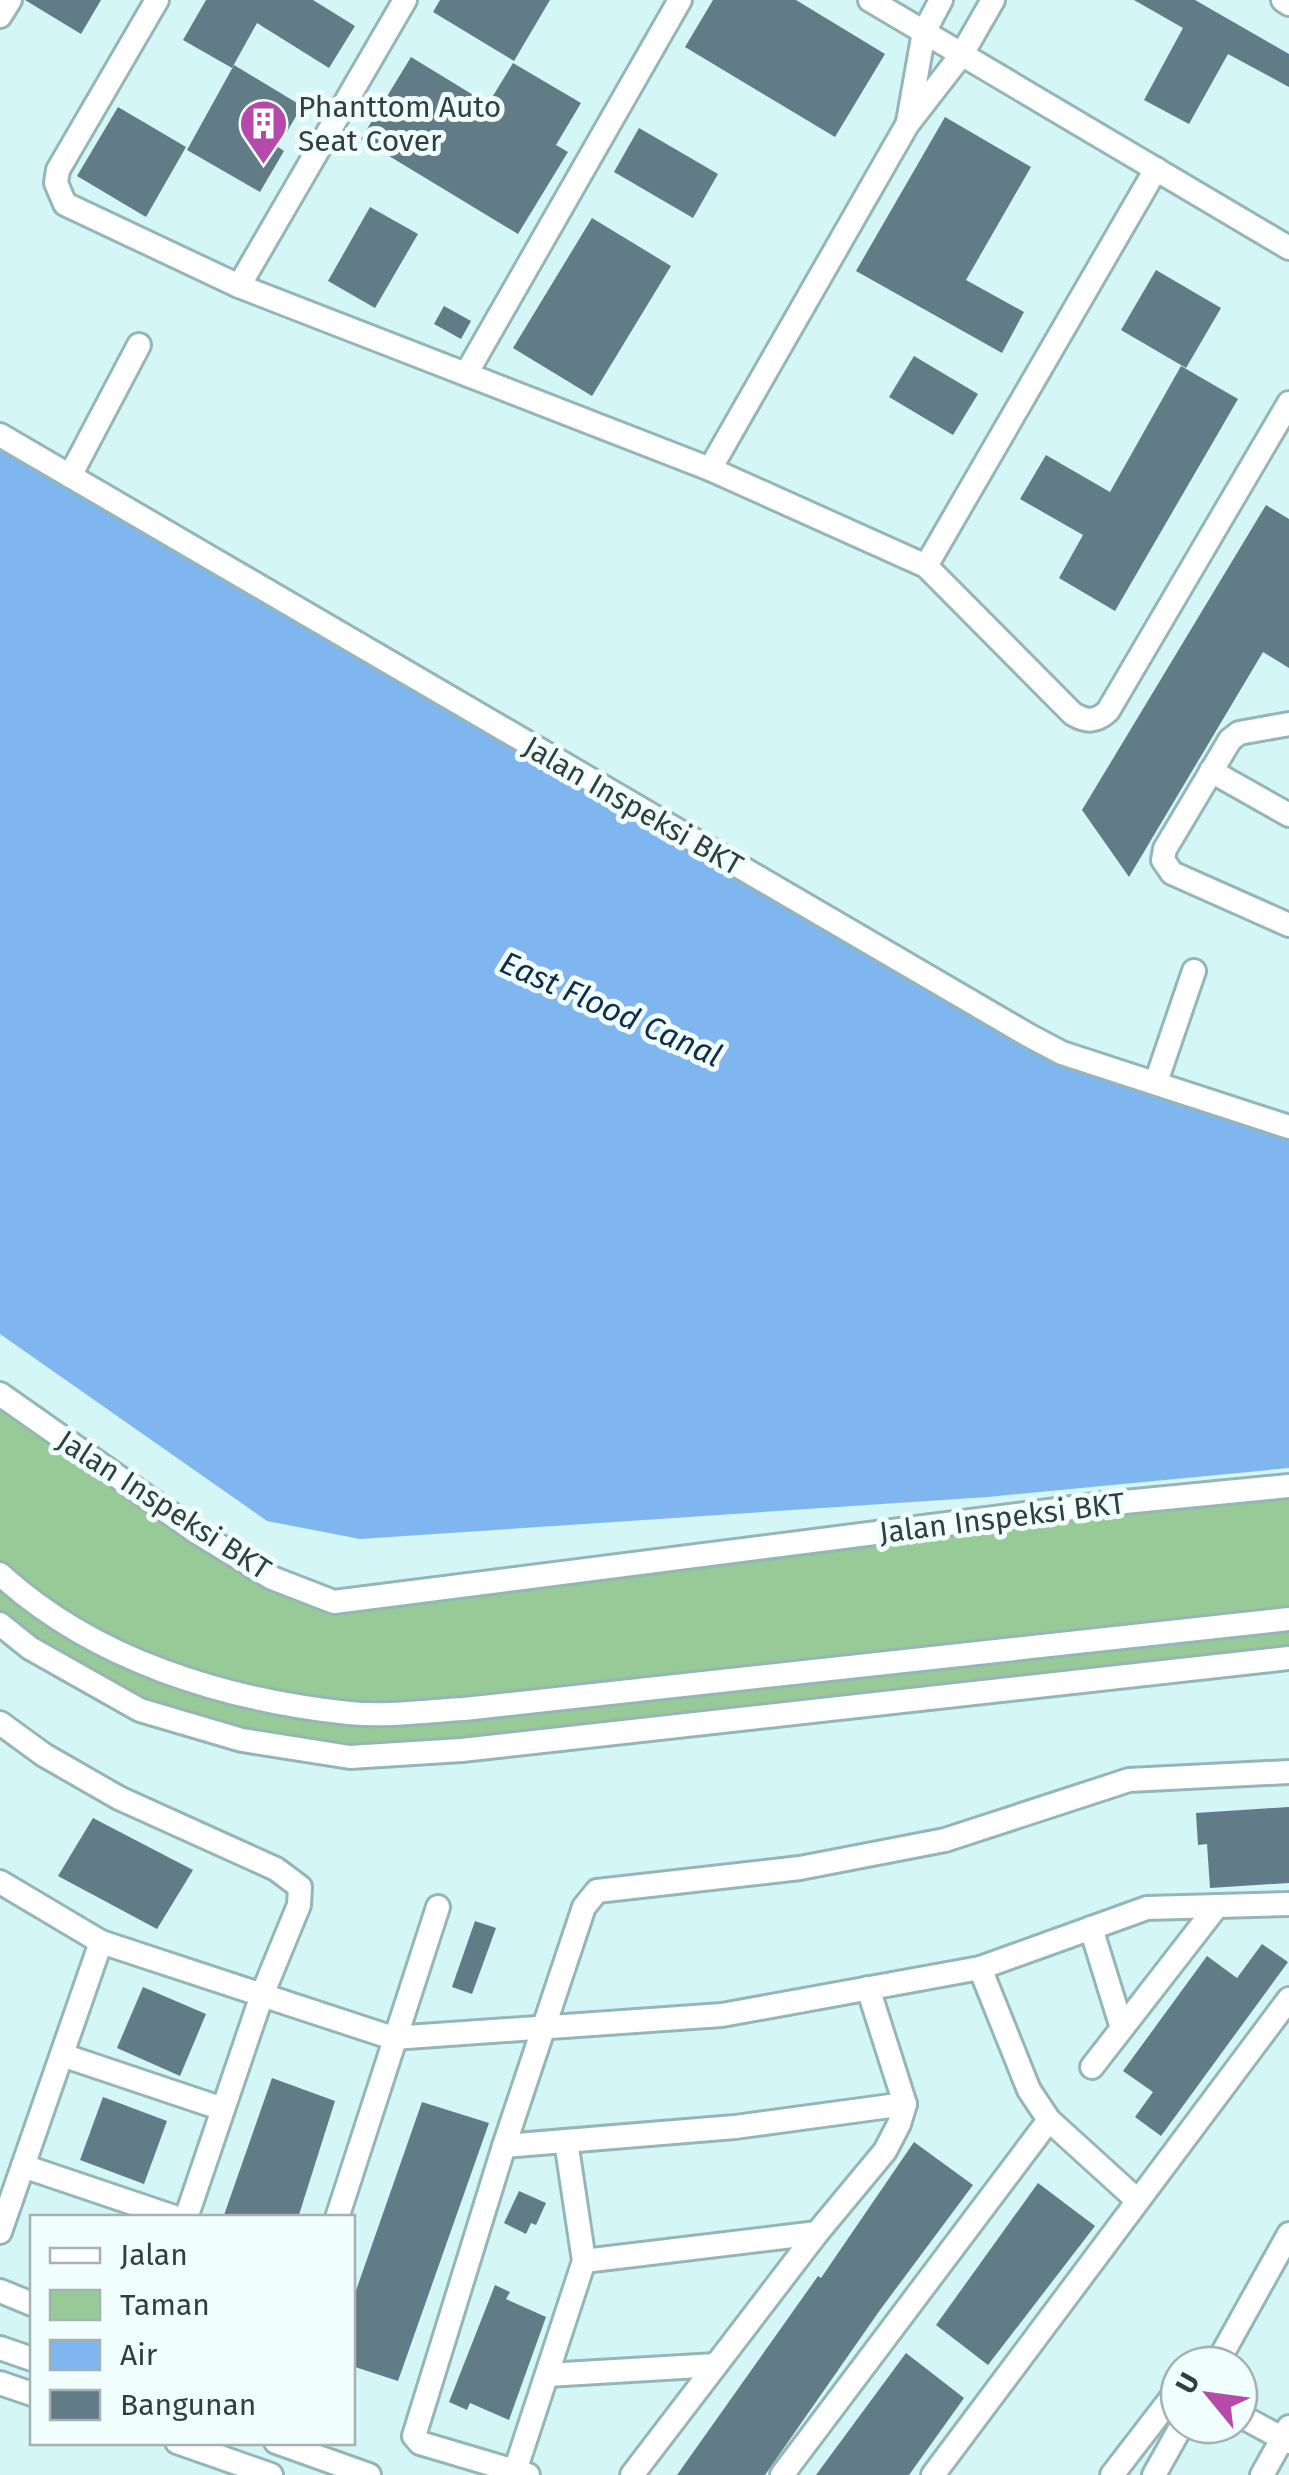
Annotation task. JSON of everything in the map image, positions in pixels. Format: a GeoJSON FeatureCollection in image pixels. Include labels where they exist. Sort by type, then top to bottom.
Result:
{"type":"FeatureCollection","features":[{"type":"Feature","properties":{"kind":"street"},"geometry":{"type":"LineString","coordinates":[[0,16],[10,0]]}},
{"type":"Feature","properties":{"kind":"street"},"geometry":{"type":"LineString","coordinates":[[157,0],[58,170],[59,194],[75,211],[239,286],[710,468],[926,566],[1083,720],[1103,715],[1111,705],[1289,402]]}},
{"type":"Feature","properties":{"kind":"street"},"geometry":{"type":"LineString","coordinates":[[239,286],[406,0]]}},
{"type":"Feature","properties":{"kind":"street"},"geometry":{"type":"LineString","coordinates":[[466,374],[680,0]]}},
{"type":"Feature","properties":{"kind":"street"},"geometry":{"type":"LineString","coordinates":[[870,0],[1289,248]]}},
{"type":"Feature","properties":{"kind":"street"},"geometry":{"type":"LineString","coordinates":[[907,126],[924,32],[941,0]]}},
{"type":"Feature","properties":{"kind":"street"},"geometry":{"type":"LineString","coordinates":[[710,468],[907,126],[962,54],[993,0]]}},
{"type":"Feature","properties":{"kind":"street"},"geometry":{"type":"LineString","coordinates":[[926,566],[1156,168]]}},
{"type":"Feature","properties":{"kind":"street"},"geometry":{"type":"LineString","coordinates":[[70,476],[139,345]]}},
{"type":"Feature","properties":{"kind":"street","name":"Jalan Inspeksi BKT"},"geometry":{"type":"LineString","coordinates":[[0,435],[1062,1053],[1289,1126]]}},
{"type":"Feature","properties":{"kind":"street"},"geometry":{"type":"LineString","coordinates":[[1289,724],[1239,733],[1230,740],[1165,849],[1163,860],[1172,873],[1289,925]]}},
{"type":"Feature","properties":{"kind":"street"},"geometry":{"type":"LineString","coordinates":[[1212,771],[1289,815]]}},
{"type":"Feature","properties":{"kind":"street"},"geometry":{"type":"LineString","coordinates":[[1156,1082],[1194,971]]}},
{"type":"Feature","properties":{"kind":"street","name":"Jalan Inspeksi BKT"},"geometry":{"type":"LineString","coordinates":[[0,1394],[195,1531],[272,1578],[334,1602],[1104,1504],[1289,1486]]}},
{"type":"Feature","properties":{"kind":"street"},"geometry":{"type":"LineString","coordinates":[[0,1574],[29,1601],[132,1660],[241,1696],[353,1714],[464,1709],[1289,1619]]}},
{"type":"Feature","properties":{"kind":"street"},"geometry":{"type":"LineString","coordinates":[[0,1624],[30,1648],[140,1710],[242,1740],[350,1757],[462,1750],[1289,1658]]}},
{"type":"Feature","properties":{"kind":"street"},"geometry":{"type":"LineString","coordinates":[[0,1722],[44,1755],[119,1798],[276,1868],[296,1882],[302,1893],[262,1995],[187,2215]]}},
{"type":"Feature","properties":{"kind":"street"},"geometry":{"type":"LineString","coordinates":[[566,2141],[584,2261],[546,2375],[521,2473],[420,2443],[414,2436],[504,2146],[584,1907],[596,1892],[800,1868],[945,1840],[1128,1780],[1289,1772]]}},
{"type":"Feature","properties":{"kind":"street"},"geometry":{"type":"LineString","coordinates":[[0,1882],[101,1942],[394,2038],[722,2015],[980,1968],[1147,1908],[1289,1904]]}},
{"type":"Feature","properties":{"kind":"street"},"geometry":{"type":"LineString","coordinates":[[1092,2066],[1217,1906]]}},
{"type":"Feature","properties":{"kind":"street"},"geometry":{"type":"LineString","coordinates":[[338,2215],[438,1907]]}},
{"type":"Feature","properties":{"kind":"street"},"geometry":{"type":"LineString","coordinates":[[1091,1928],[1122,2028]]}},
{"type":"Feature","properties":{"kind":"street"},"geometry":{"type":"LineString","coordinates":[[0,2232],[101,1942]]}},
{"type":"Feature","properties":{"kind":"street"},"geometry":{"type":"LineString","coordinates":[[980,1968],[1029,2090],[1049,2120],[1137,2200]]}},
{"type":"Feature","properties":{"kind":"street"},"geometry":{"type":"LineString","coordinates":[[632,2475],[817,2232],[885,2150],[899,2124],[905,2104],[868,1988]]}},
{"type":"Feature","properties":{"kind":"street"},"geometry":{"type":"LineString","coordinates":[[934,2475],[1289,1999]]}},
{"type":"Feature","properties":{"kind":"street"},"geometry":{"type":"LineString","coordinates":[[62,2056],[223,2108]]}},
{"type":"Feature","properties":{"kind":"street"},"geometry":{"type":"LineString","coordinates":[[504,2146],[736,2127],[905,2104]]}},
{"type":"Feature","properties":{"kind":"street"},"geometry":{"type":"LineString","coordinates":[[782,2475],[1049,2120]]}},
{"type":"Feature","properties":{"kind":"street"},"geometry":{"type":"LineString","coordinates":[[23,2166],[167,2215]]}},
{"type":"Feature","properties":{"kind":"street"},"geometry":{"type":"LineString","coordinates":[[584,2261],[817,2232]]}},
{"type":"Feature","properties":{"kind":"street"},"geometry":{"type":"LineString","coordinates":[[1227,2345],[1289,2234]]}},
{"type":"Feature","properties":{"kind":"street"},"geometry":{"type":"LineString","coordinates":[[0,2291],[30,2303]]}},
{"type":"Feature","properties":{"kind":"street"},"geometry":{"type":"LineString","coordinates":[[0,2348],[30,2358]]}},
{"type":"Feature","properties":{"kind":"street"},"geometry":{"type":"LineString","coordinates":[[546,2375],[716,2365]]}},
{"type":"Feature","properties":{"kind":"street"},"geometry":{"type":"LineString","coordinates":[[0,2382],[30,2393]]}},
{"type":"Feature","properties":{"kind":"street"},"geometry":{"type":"LineString","coordinates":[[1112,2475],[1159,2414]]}},
{"type":"Feature","properties":{"kind":"street"},"geometry":{"type":"LineString","coordinates":[[1259,2424],[1287,2436],[1262,2475]]}},
{"type":"Feature","properties":{"kind":"street"},"geometry":{"type":"LineString","coordinates":[[186,2445],[263,2472],[264,2445]]}},
{"type":"Feature","properties":{"kind":"street"},"geometry":{"type":"LineString","coordinates":[[284,2445],[369,2475]]}},
{"type":"Feature","properties":{"kind":"street"},"geometry":{"type":"LineString","coordinates":[[1154,2475],[1171,2445]]}},
{"type":"Feature","properties":{"kind":"green space"},"geometry":{"type":"Polygon","coordinates":[[[0,1390],[160,1507],[334,1602],[1289,1488],[1289,1659],[350,1757],[140,1710],[0,1624],[0,1390]]]}},
{"type":"Feature","properties":{"kind":"water","name":"East Flood Canal"},"geometry":{"type":"Polygon","coordinates":[[[0,450],[1042,1050],[1289,1134],[1289,1468],[988,1497],[360,1539],[267,1521],[0,1334],[0,450]]]}},
{"type":"Feature","properties":{"kind":"building"},"geometry":{"type":"Polygon","coordinates":[[[25,0],[101,0],[81,34],[25,0]]]}},
{"type":"Feature","properties":{"kind":"building"},"geometry":{"type":"Polygon","coordinates":[[[206,0],[313,0],[355,26],[329,68],[257,23],[232,68],[183,40],[206,0]]]}},
{"type":"Feature","properties":{"kind":"building"},"geometry":{"type":"Polygon","coordinates":[[[440,0],[550,0],[514,61],[433,12],[440,0]]]}},
{"type":"Feature","properties":{"kind":"building"},"geometry":{"type":"Polygon","coordinates":[[[713,0],[796,0],[885,54],[835,137],[685,47],[713,0]]]}},
{"type":"Feature","properties":{"kind":"building"},"geometry":{"type":"Polygon","coordinates":[[[1134,0],[1195,0],[1289,54],[1289,87],[1228,54],[1189,124],[1144,100],[1183,28],[1134,0]]]}},
{"type":"Feature","properties":{"kind":"building"},"geometry":{"type":"Polygon","coordinates":[[[411,57],[488,104],[513,63],[581,103],[556,145],[568,152],[518,234],[361,139],[411,57]]]}},
{"type":"Feature","properties":{"kind":"building"},"geometry":{"type":"Polygon","coordinates":[[[234,65],[302,106],[278,147],[284,151],[260,192],[187,150],[234,65]]]}},
{"type":"Feature","properties":{"kind":"building"},"geometry":{"type":"Polygon","coordinates":[[[118,107],[186,147],[146,217],[77,176],[118,107]]]}},
{"type":"Feature","properties":{"kind":"building"},"geometry":{"type":"Polygon","coordinates":[[[945,117],[1031,167],[966,280],[1024,312],[1002,353],[856,271],[945,117]]]}},
{"type":"Feature","properties":{"kind":"building"},"geometry":{"type":"Polygon","coordinates":[[[639,128],[718,174],[693,218],[614,172],[639,128]]]}},
{"type":"Feature","properties":{"kind":"building"},"geometry":{"type":"Polygon","coordinates":[[[370,207],[418,234],[375,308],[328,281],[370,207]]]}},
{"type":"Feature","properties":{"kind":"building"},"geometry":{"type":"Polygon","coordinates":[[[592,218],[671,266],[592,396],[513,348],[592,218]]]}},
{"type":"Feature","properties":{"kind":"building"},"geometry":{"type":"Polygon","coordinates":[[[1156,270],[1221,308],[1186,368],[1121,330],[1156,270]]]}},
{"type":"Feature","properties":{"kind":"building"},"geometry":{"type":"Polygon","coordinates":[[[444,306],[471,321],[461,339],[434,324],[444,306]]]}},
{"type":"Feature","properties":{"kind":"building"},"geometry":{"type":"Polygon","coordinates":[[[914,356],[978,394],[953,435],[889,397],[914,356]]]}},
{"type":"Feature","properties":{"kind":"building"},"geometry":{"type":"Polygon","coordinates":[[[1181,366],[1238,399],[1115,611],[1059,578],[1083,535],[1020,499],[1046,455],[1110,492],[1181,366]]]}},
{"type":"Feature","properties":{"kind":"building"},"geometry":{"type":"Polygon","coordinates":[[[1266,505],[1289,519],[1289,668],[1263,652],[1129,877],[1082,810],[1266,505]]]}},
{"type":"Feature","properties":{"kind":"building"},"geometry":{"type":"Polygon","coordinates":[[[1289,1807],[1289,1883],[1210,1888],[1207,1844],[1198,1845],[1196,1813],[1289,1807]]]}},
{"type":"Feature","properties":{"kind":"building"},"geometry":{"type":"Polygon","coordinates":[[[93,1818],[193,1870],[157,1929],[58,1876],[93,1818]]]}},
{"type":"Feature","properties":{"kind":"building"},"geometry":{"type":"Polygon","coordinates":[[[475,1921],[496,1928],[472,1994],[452,1987],[475,1921]]]}},
{"type":"Feature","properties":{"kind":"building"},"geometry":{"type":"Polygon","coordinates":[[[1262,1944],[1288,1962],[1161,2136],[1135,2117],[1153,2092],[1123,2071],[1207,1956],[1237,1978],[1262,1944]]]}},
{"type":"Feature","properties":{"kind":"building"},"geometry":{"type":"Polygon","coordinates":[[[143,1987],[206,2014],[180,2076],[117,2048],[143,1987]]]}},
{"type":"Feature","properties":{"kind":"building"},"geometry":{"type":"Polygon","coordinates":[[[272,2078],[335,2101],[299,2215],[224,2215],[272,2078]]]}},
{"type":"Feature","properties":{"kind":"building"},"geometry":{"type":"Polygon","coordinates":[[[103,2097],[167,2121],[144,2184],[80,2160],[103,2097]]]}},
{"type":"Feature","properties":{"kind":"building"},"geometry":{"type":"Polygon","coordinates":[[[422,2102],[489,2123],[398,2381],[355,2367],[355,2293],[422,2102]]]}},
{"type":"Feature","properties":{"kind":"building"},"geometry":{"type":"Polygon","coordinates":[[[914,2142],[973,2185],[765,2475],[677,2475],[818,2276],[821,2278],[914,2142]]]}},
{"type":"Feature","properties":{"kind":"building"},"geometry":{"type":"Polygon","coordinates":[[[1038,2183],[1095,2226],[988,2365],[936,2325],[1038,2183]]]}},
{"type":"Feature","properties":{"kind":"building"},"geometry":{"type":"Polygon","coordinates":[[[519,2191],[546,2203],[536,2225],[531,2223],[526,2234],[504,2223],[519,2191]]]}},
{"type":"Feature","properties":{"kind":"building"},"geometry":{"type":"Polygon","coordinates":[[[495,2285],[510,2292],[506,2299],[546,2317],[509,2420],[470,2403],[467,2410],[449,2402],[495,2285]]]}},
{"type":"Feature","properties":{"kind":"building"},"geometry":{"type":"Polygon","coordinates":[[[906,2353],[964,2398],[909,2475],[816,2475],[906,2353]]]}},
{"type":"Feature","properties":{"kind":"place","name":"Phanttom Auto Seat Cover"},"geometry":{"type":"Point","coordinates":[263,166]}}]}
